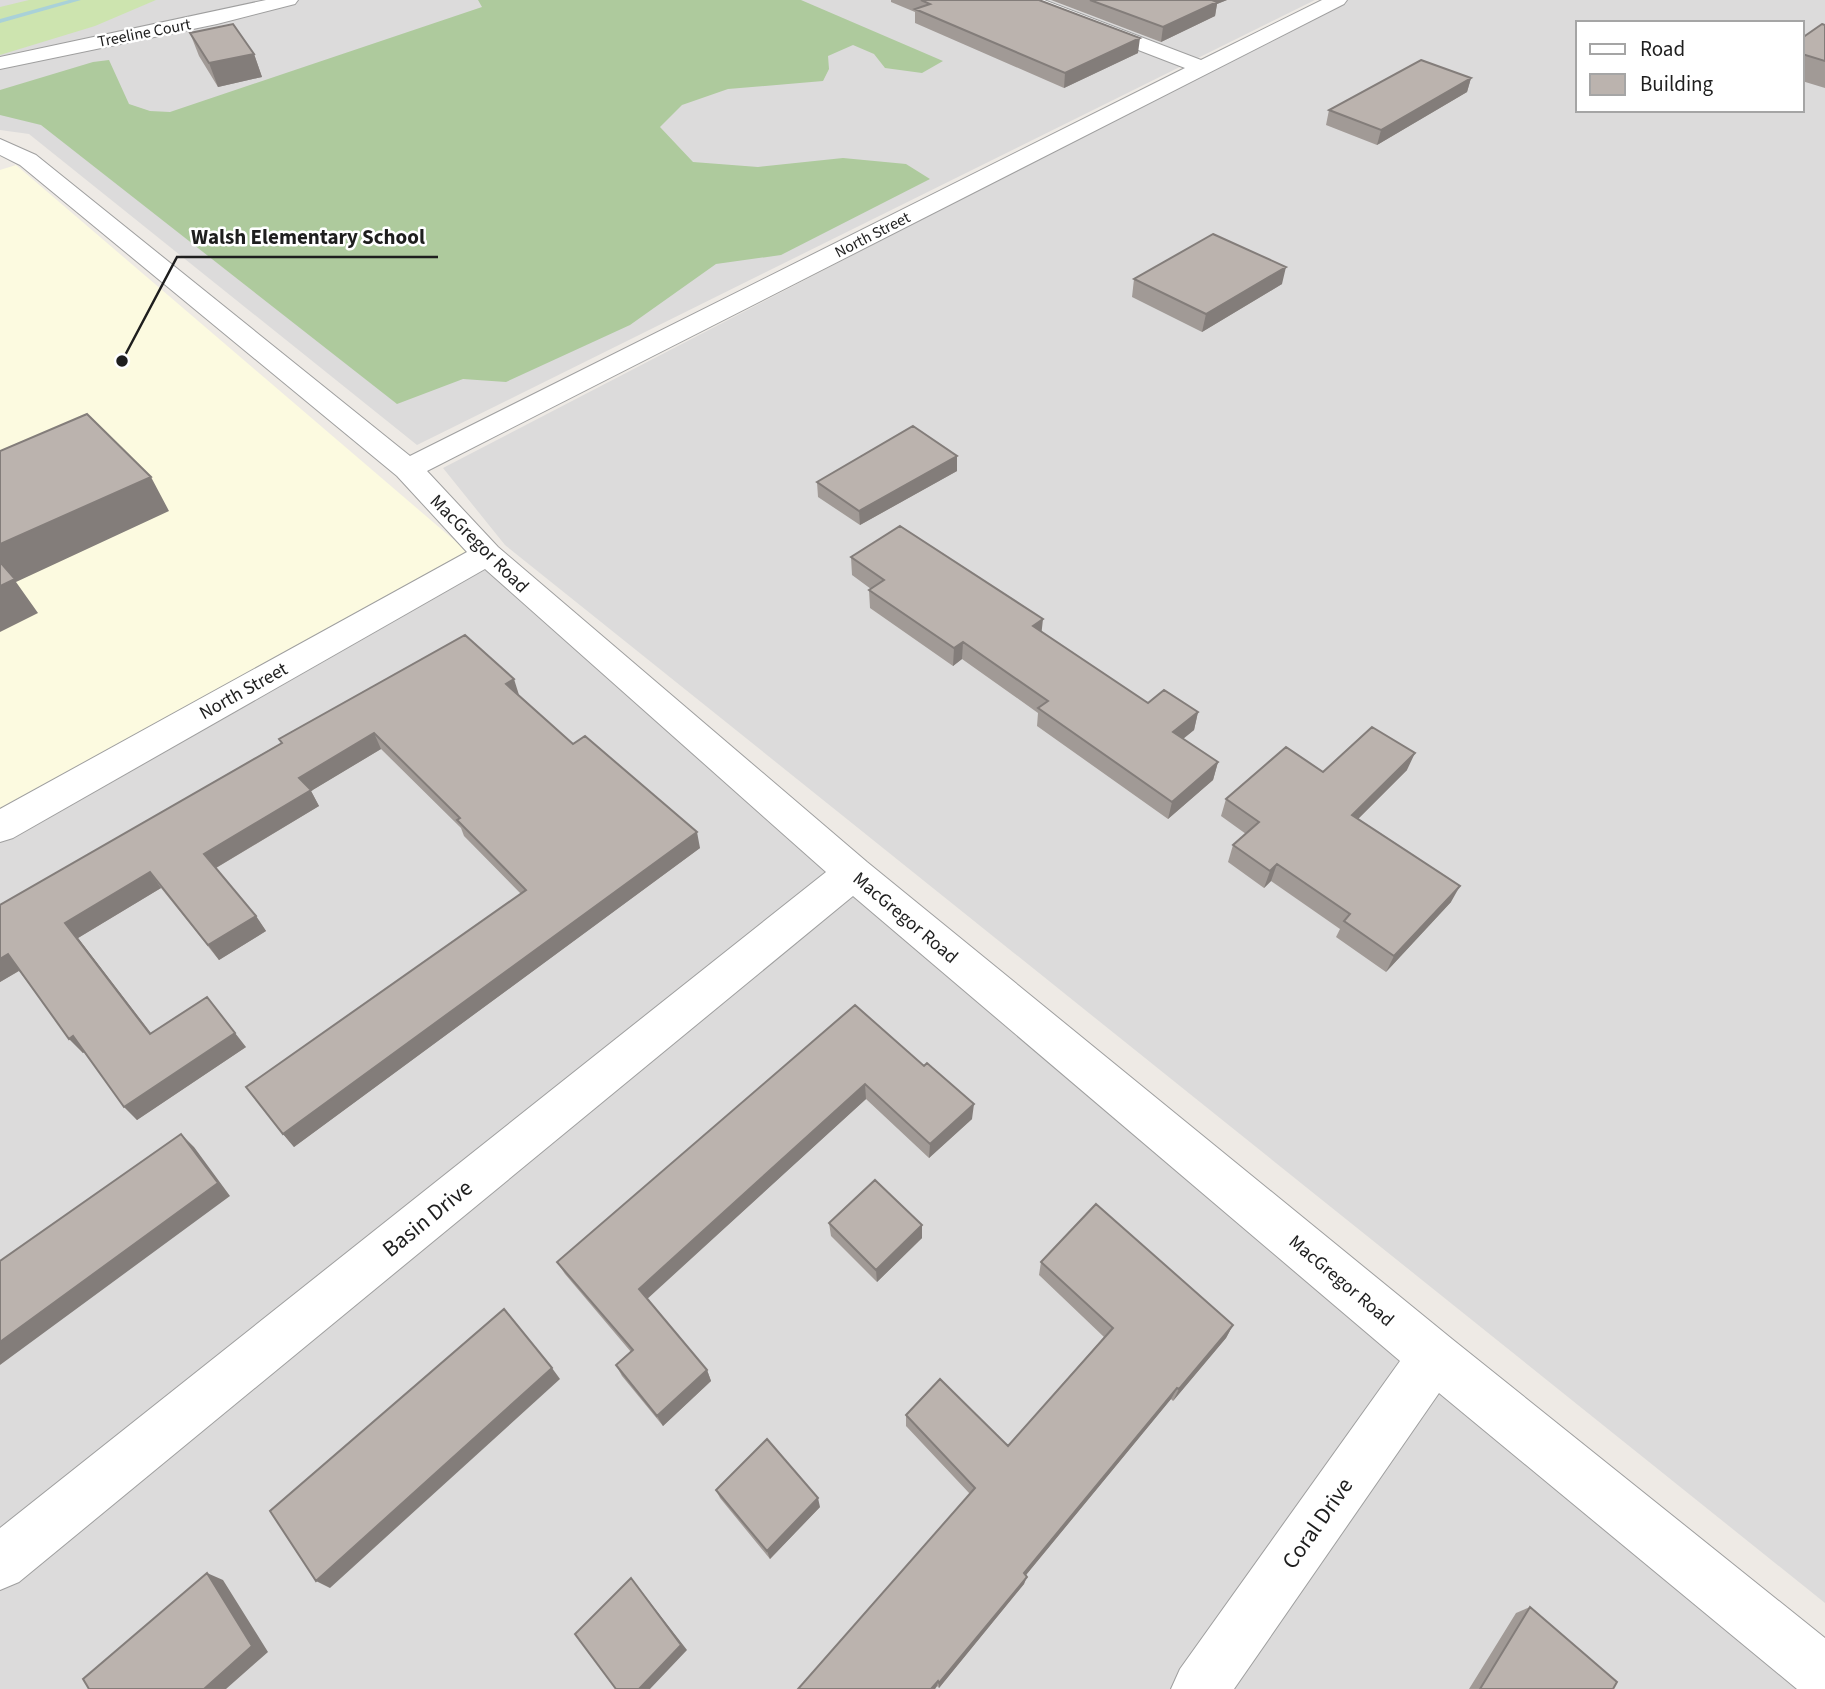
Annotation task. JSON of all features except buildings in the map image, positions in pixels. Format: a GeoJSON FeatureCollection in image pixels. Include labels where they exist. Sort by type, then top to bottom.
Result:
{"type":"FeatureCollection","features":[{"type":"Feature","properties":{"kind":"street","name":"Treeline Court"},"geometry":{"type":"LineString","coordinates":[[0,63],[71,46],[246,12],[288,0]]}},
{"type":"Feature","properties":{"kind":"street"},"geometry":{"type":"LineString","coordinates":[[1026,0],[1200,67]]}},
{"type":"Feature","properties":{"kind":"street","name":"North Street"},"geometry":{"type":"LineString","coordinates":[[408,469],[1337,0]]}},
{"type":"Feature","properties":{"kind":"street","name":"MacGregor Road"},"geometry":{"type":"LineString","coordinates":[[0,146],[28,159],[408,469],[486,554],[853,873],[1434,1357],[1825,1675]]}},
{"type":"Feature","properties":{"kind":"street","name":"North Street"},"geometry":{"type":"LineString","coordinates":[[0,827],[486,554]]}},
{"type":"Feature","properties":{"kind":"street","name":"Basin Drive"},"geometry":{"type":"LineString","coordinates":[[0,1563],[853,873]]}},
{"type":"Feature","properties":{"kind":"street","name":"Coral Drive"},"geometry":{"type":"LineString","coordinates":[[1200,1689],[1434,1357]]}},
{"type":"Feature","properties":{"kind":"shaded area"},"geometry":{"type":"Polygon","coordinates":[[[0,0],[1315,0],[417,445],[29,134],[0,130],[0,0]]]}},
{"type":"Feature","properties":{"kind":"shaded area"},"geometry":{"type":"Polygon","coordinates":[[[1344,0],[1825,0],[1825,1603],[505,545],[443,468],[1344,0]]]}},
{"type":"Feature","properties":{"kind":"shaded area"},"geometry":{"type":"Polygon","coordinates":[[[16,165],[468,552],[0,810],[0,170],[16,165]]]}},
{"type":"Feature","properties":{"kind":"shaded area"},"geometry":{"type":"Polygon","coordinates":[[[468,552],[1811,1689],[0,1689],[0,810],[468,552]]]}},
{"type":"Feature","properties":{"kind":"green space"},"geometry":{"type":"Polygon","coordinates":[[[29,0],[156,0],[95,26],[0,55],[0,7],[29,0]]]}},
{"type":"Feature","properties":{"kind":"green space"},"geometry":{"type":"Polygon","coordinates":[[[478,0],[801,0],[943,61],[922,73],[885,68],[874,54],[853,45],[828,56],[829,69],[823,81],[728,89],[682,105],[660,127],[693,162],[758,167],[843,158],[906,164],[930,179],[781,255],[716,264],[630,325],[506,382],[463,379],[397,404],[41,125],[0,115],[0,90],[93,62],[109,60],[129,104],[150,111],[170,112],[482,7],[478,0]]]}},
{"type":"Feature","properties":{"kind":"waterway"},"geometry":{"type":"LineString","coordinates":[[0,21],[77,0]]}},
{"type":"Feature","properties":{"kind":"place","name":"Walsh Elementary School"},"geometry":{"type":"Point","coordinates":[122,361]}}]}
